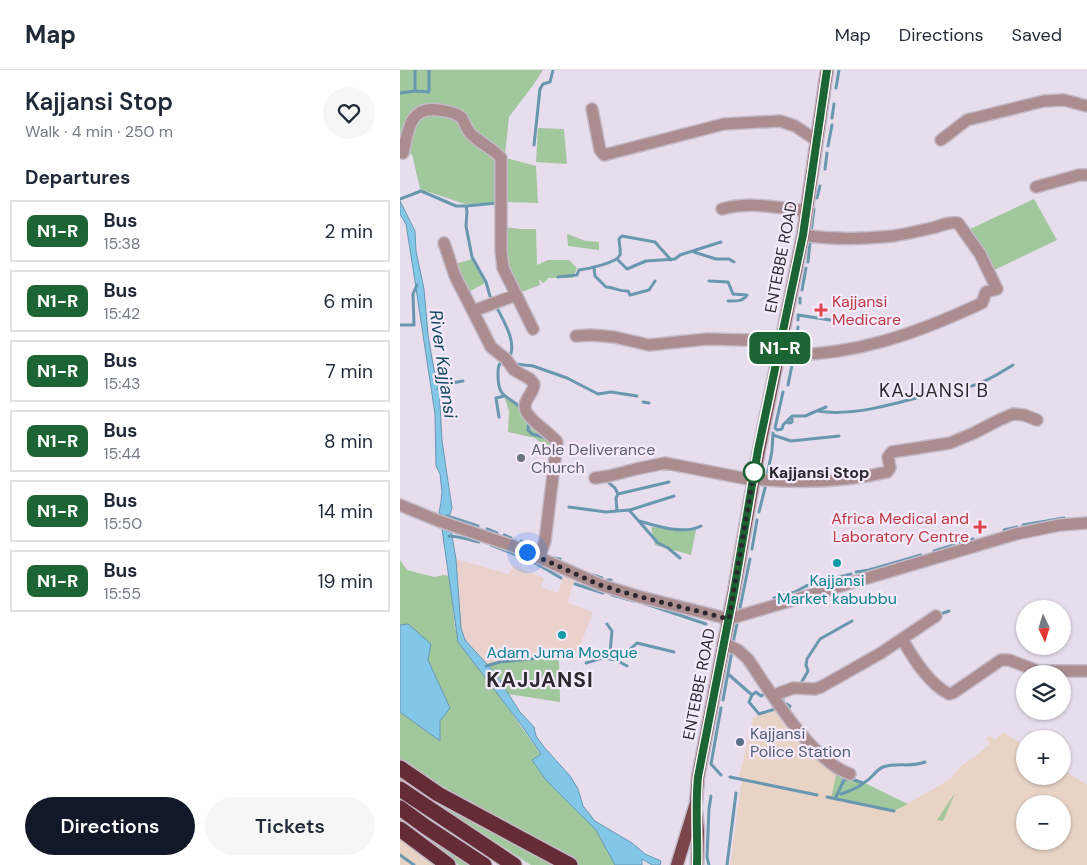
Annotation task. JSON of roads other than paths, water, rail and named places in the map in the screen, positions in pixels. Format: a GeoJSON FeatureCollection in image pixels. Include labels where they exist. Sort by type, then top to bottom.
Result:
{"type":"FeatureCollection","features":[{"type":"Feature","properties":{"kind":"highway"},"geometry":{"type":"LineString","coordinates":[[400,768],[438,794],[570,865]]}},
{"type":"Feature","properties":{"kind":"highway"},"geometry":{"type":"LineString","coordinates":[[400,789],[514,865]]}},
{"type":"Feature","properties":{"kind":"highway"},"geometry":{"type":"LineString","coordinates":[[400,808],[484,865]]}},
{"type":"Feature","properties":{"kind":"highway"},"geometry":{"type":"LineString","coordinates":[[400,829],[448,865]]}},
{"type":"Feature","properties":{"kind":"main road","name":"ENTEBBE ROAD"},"geometry":{"type":"LineString","coordinates":[[696,803],[698,777],[729,619],[753,480],[803,235],[827,70]]}},
{"type":"Feature","properties":{"kind":"main road"},"geometry":{"type":"LineString","coordinates":[[677,865],[696,803]]}},
{"type":"Feature","properties":{"kind":"main road"},"geometry":{"type":"LineString","coordinates":[[696,803],[698,831],[697,865]]}},
{"type":"Feature","properties":{"kind":"street"},"geometry":{"type":"LineString","coordinates":[[941,140],[967,120],[1044,101],[1064,100],[1087,106]]}},
{"type":"Feature","properties":{"kind":"street"},"geometry":{"type":"LineString","coordinates":[[403,154],[411,120],[416,114],[434,109],[454,113],[460,117],[471,134],[501,158],[501,252],[503,268],[533,329]]}},
{"type":"Feature","properties":{"kind":"street"},"geometry":{"type":"LineString","coordinates":[[592,109],[600,150],[604,155],[724,124],[780,121],[795,126],[816,140]]}},
{"type":"Feature","properties":{"kind":"street"},"geometry":{"type":"LineString","coordinates":[[1036,187],[1087,175]]}},
{"type":"Feature","properties":{"kind":"street"},"geometry":{"type":"LineString","coordinates":[[722,209],[754,205],[807,211]]}},
{"type":"Feature","properties":{"kind":"street"},"geometry":{"type":"LineString","coordinates":[[576,336],[614,337],[650,345],[707,339],[780,348],[801,356],[826,354],[870,345],[954,316],[982,302],[986,292],[997,289],[980,254],[958,223],[953,222],[934,228],[893,236],[822,238],[803,235]]}},
{"type":"Feature","properties":{"kind":"street"},"geometry":{"type":"LineString","coordinates":[[444,243],[455,276],[491,346],[506,359],[514,370],[530,379],[534,384],[525,409],[538,426],[557,442],[545,541],[539,558]]}},
{"type":"Feature","properties":{"kind":"street"},"geometry":{"type":"LineString","coordinates":[[473,312],[516,295]]}},
{"type":"Feature","properties":{"kind":"street"},"geometry":{"type":"LineString","coordinates":[[595,478],[665,463],[753,480],[812,482],[867,477],[888,472],[890,468],[889,454],[892,452],[955,441],[1013,414],[1024,415],[1038,420]]}},
{"type":"Feature","properties":{"kind":"street"},"geometry":{"type":"LineString","coordinates":[[400,505],[439,521],[513,546],[600,585],[729,619],[1025,532],[1060,524],[1087,523]]}},
{"type":"Feature","properties":{"kind":"street"},"geometry":{"type":"LineString","coordinates":[[774,695],[793,688],[815,689],[820,687],[870,660],[936,616]]}},
{"type":"Feature","properties":{"kind":"street"},"geometry":{"type":"LineString","coordinates":[[902,639],[918,664],[937,686],[949,694],[1001,660],[1009,660],[1038,671],[1087,671]]}},
{"type":"Feature","properties":{"kind":"street"},"geometry":{"type":"LineString","coordinates":[[723,643],[738,650],[748,659],[796,726],[828,762],[843,772],[850,774]]}},
{"type":"Feature","properties":{"kind":"water"},"geometry":{"type":"Polygon","coordinates":[[[400,201],[415,231],[416,251],[424,289],[428,335],[434,370],[439,385],[442,441],[452,508],[449,517],[439,513],[442,492],[440,474],[436,466],[435,414],[406,224],[400,214],[400,201]]]}},
{"type":"Feature","properties":{"kind":"water"},"geometry":{"type":"Polygon","coordinates":[[[442,529],[451,530],[456,559],[461,628],[465,640],[495,673],[520,712],[534,727],[536,736],[544,747],[570,776],[578,789],[583,806],[595,821],[632,843],[645,854],[661,861],[660,865],[652,865],[642,859],[642,865],[615,865],[596,830],[546,780],[532,760],[541,754],[458,642],[442,529]]]}},
{"type":"Feature","properties":{"kind":"water"},"geometry":{"type":"Polygon","coordinates":[[[408,624],[431,644],[428,660],[450,708],[440,721],[440,741],[400,712],[400,625],[408,624]]]}},
{"type":"Feature","properties":{"kind":"waterway"},"geometry":{"type":"LineString","coordinates":[[400,93],[415,91],[415,70]]}},
{"type":"Feature","properties":{"kind":"waterway"},"geometry":{"type":"LineString","coordinates":[[415,91],[429,92],[429,70]]}},
{"type":"Feature","properties":{"kind":"waterway"},"geometry":{"type":"LineString","coordinates":[[534,145],[540,89],[543,84],[550,82],[553,70]]}},
{"type":"Feature","properties":{"kind":"waterway"},"geometry":{"type":"LineString","coordinates":[[836,88],[839,70]]}},
{"type":"Feature","properties":{"kind":"waterway"},"geometry":{"type":"LineString","coordinates":[[832,118],[834,104]]}},
{"type":"Feature","properties":{"kind":"waterway"},"geometry":{"type":"LineString","coordinates":[[828,146],[832,125]]}},
{"type":"Feature","properties":{"kind":"waterway"},"geometry":{"type":"LineString","coordinates":[[825,169],[827,153]]}},
{"type":"Feature","properties":{"kind":"waterway"},"geometry":{"type":"LineString","coordinates":[[817,198],[820,186]]}},
{"type":"Feature","properties":{"kind":"waterway"},"geometry":{"type":"LineString","coordinates":[[400,199],[421,191],[456,206],[466,206],[466,226],[472,257],[486,282],[493,301]]}},
{"type":"Feature","properties":{"kind":"waterway"},"geometry":{"type":"LineString","coordinates":[[466,206],[497,203],[497,206]]}},
{"type":"Feature","properties":{"kind":"waterway"},"geometry":{"type":"LineString","coordinates":[[811,233],[814,209]]}},
{"type":"Feature","properties":{"kind":"waterway"},"geometry":{"type":"LineString","coordinates":[[558,277],[577,275],[579,270],[601,265],[618,258],[620,255],[619,239],[622,236],[655,242],[671,260]]}},
{"type":"Feature","properties":{"kind":"waterway"},"geometry":{"type":"LineString","coordinates":[[617,259],[627,269],[646,261],[675,259],[680,255],[721,242]]}},
{"type":"Feature","properties":{"kind":"waterway"},"geometry":{"type":"LineString","coordinates":[[808,262],[810,242]]}},
{"type":"Feature","properties":{"kind":"waterway"},"geometry":{"type":"LineString","coordinates":[[694,252],[716,259],[729,259],[734,262]]}},
{"type":"Feature","properties":{"kind":"waterway"},"geometry":{"type":"LineString","coordinates":[[594,268],[595,276],[606,287],[628,291],[630,295],[649,290],[655,281]]}},
{"type":"Feature","properties":{"kind":"waterway"},"geometry":{"type":"LineString","coordinates":[[802,290],[806,268]]}},
{"type":"Feature","properties":{"kind":"waterway"},"geometry":{"type":"LineString","coordinates":[[709,281],[728,282],[733,294],[747,295],[741,300],[728,301]]}},
{"type":"Feature","properties":{"kind":"waterway"},"geometry":{"type":"LineString","coordinates":[[400,325],[414,325],[413,294],[417,285]]}},
{"type":"Feature","properties":{"kind":"waterway"},"geometry":{"type":"LineString","coordinates":[[800,298],[800,303]]}},
{"type":"Feature","properties":{"kind":"waterway"},"geometry":{"type":"LineString","coordinates":[[496,306],[511,339],[512,346],[509,358]]}},
{"type":"Feature","properties":{"kind":"waterway"},"geometry":{"type":"LineString","coordinates":[[798,320],[798,315],[830,320],[851,320]]}},
{"type":"Feature","properties":{"kind":"waterway"},"geometry":{"type":"LineString","coordinates":[[794,352],[798,327]]}},
{"type":"Feature","properties":{"kind":"waterway"},"geometry":{"type":"LineString","coordinates":[[788,385],[793,360]]}},
{"type":"Feature","properties":{"kind":"waterway"},"geometry":{"type":"LineString","coordinates":[[503,361],[498,368],[498,383],[504,395],[522,409]]}},
{"type":"Feature","properties":{"kind":"waterway"},"geometry":{"type":"LineString","coordinates":[[515,364],[533,366],[567,378],[598,394],[611,392],[637,396]]}},
{"type":"Feature","properties":{"kind":"waterway"},"geometry":{"type":"LineString","coordinates":[[818,411],[850,412],[886,406],[953,388],[972,386],[988,380],[1013,365]]}},
{"type":"Feature","properties":{"kind":"waterway","name":"River Kajjansi"},"geometry":{"type":"LineString","coordinates":[[434,379],[447,384]]}},
{"type":"Feature","properties":{"kind":"waterway","name":"River Kajjansi"},"geometry":{"type":"LineString","coordinates":[[438,389],[447,384],[463,381]]}},
{"type":"Feature","properties":{"kind":"waterway"},"geometry":{"type":"LineString","coordinates":[[783,392],[775,428],[777,430],[782,429],[783,425],[792,416],[805,416],[826,407]]}},
{"type":"Feature","properties":{"kind":"waterway"},"geometry":{"type":"LineString","coordinates":[[499,417],[496,398],[504,396]]}},
{"type":"Feature","properties":{"kind":"waterway"},"geometry":{"type":"LineString","coordinates":[[643,402],[649,403]]}},
{"type":"Feature","properties":{"kind":"waterway"},"geometry":{"type":"LineString","coordinates":[[787,422],[792,422],[790,418]]}},
{"type":"Feature","properties":{"kind":"waterway"},"geometry":{"type":"LineString","coordinates":[[529,422],[528,430],[532,434],[546,438]]}},
{"type":"Feature","properties":{"kind":"waterway"},"geometry":{"type":"LineString","coordinates":[[767,476],[773,433]]}},
{"type":"Feature","properties":{"kind":"waterway"},"geometry":{"type":"LineString","coordinates":[[773,435],[791,441],[839,436]]}},
{"type":"Feature","properties":{"kind":"waterway"},"geometry":{"type":"LineString","coordinates":[[609,479],[609,483],[618,494]]}},
{"type":"Feature","properties":{"kind":"waterway"},"geometry":{"type":"LineString","coordinates":[[617,511],[616,498],[618,494],[669,482]]}},
{"type":"Feature","properties":{"kind":"waterway"},"geometry":{"type":"LineString","coordinates":[[759,512],[766,484]]}},
{"type":"Feature","properties":{"kind":"waterway"},"geometry":{"type":"LineString","coordinates":[[630,510],[674,496]]}},
{"type":"Feature","properties":{"kind":"waterway"},"geometry":{"type":"LineString","coordinates":[[569,507],[606,512],[629,510],[658,543],[668,548],[680,558]]}},
{"type":"Feature","properties":{"kind":"waterway"},"geometry":{"type":"LineString","coordinates":[[447,516],[478,526]]}},
{"type":"Feature","properties":{"kind":"waterway"},"geometry":{"type":"LineString","coordinates":[[1023,525],[1064,518]]}},
{"type":"Feature","properties":{"kind":"waterway"},"geometry":{"type":"LineString","coordinates":[[752,549],[757,520]]}},
{"type":"Feature","properties":{"kind":"waterway"},"geometry":{"type":"LineString","coordinates":[[639,521],[678,530],[694,529],[701,526]]}},
{"type":"Feature","properties":{"kind":"waterway"},"geometry":{"type":"LineString","coordinates":[[1004,530],[1017,527]]}},
{"type":"Feature","properties":{"kind":"waterway"},"geometry":{"type":"LineString","coordinates":[[487,529],[497,533]]}},
{"type":"Feature","properties":{"kind":"waterway"},"geometry":{"type":"LineString","coordinates":[[504,535],[511,538]]}},
{"type":"Feature","properties":{"kind":"waterway"},"geometry":{"type":"LineString","coordinates":[[449,536],[479,542]]}},
{"type":"Feature","properties":{"kind":"waterway"},"geometry":{"type":"LineString","coordinates":[[960,543],[973,539]]}},
{"type":"Feature","properties":{"kind":"waterway"},"geometry":{"type":"LineString","coordinates":[[521,541],[539,550]]}},
{"type":"Feature","properties":{"kind":"waterway"},"geometry":{"type":"LineString","coordinates":[[491,545],[530,560],[561,578]]}},
{"type":"Feature","properties":{"kind":"waterway"},"geometry":{"type":"LineString","coordinates":[[934,551],[954,545]]}},
{"type":"Feature","properties":{"kind":"waterway"},"geometry":{"type":"LineString","coordinates":[[856,572],[921,555]]}},
{"type":"Feature","properties":{"kind":"waterway"},"geometry":{"type":"LineString","coordinates":[[554,558],[560,559]]}},
{"type":"Feature","properties":{"kind":"waterway"},"geometry":{"type":"LineString","coordinates":[[740,608],[750,559]]}},
{"type":"Feature","properties":{"kind":"waterway"},"geometry":{"type":"LineString","coordinates":[[774,598],[795,592],[806,586],[851,574]]}},
{"type":"Feature","properties":{"kind":"waterway"},"geometry":{"type":"LineString","coordinates":[[593,575],[602,578]]}},
{"type":"Feature","properties":{"kind":"waterway"},"geometry":{"type":"LineString","coordinates":[[575,584],[603,593]]}},
{"type":"Feature","properties":{"kind":"waterway"},"geometry":{"type":"LineString","coordinates":[[612,595],[634,601]]}},
{"type":"Feature","properties":{"kind":"waterway"},"geometry":{"type":"LineString","coordinates":[[640,602],[706,624]]}},
{"type":"Feature","properties":{"kind":"waterway"},"geometry":{"type":"LineString","coordinates":[[938,615],[949,611]]}},
{"type":"Feature","properties":{"kind":"waterway"},"geometry":{"type":"LineString","coordinates":[[733,643],[738,619]]}},
{"type":"Feature","properties":{"kind":"waterway"},"geometry":{"type":"LineString","coordinates":[[800,685],[808,671],[807,659],[820,639],[852,621]]}},
{"type":"Feature","properties":{"kind":"waterway"},"geometry":{"type":"LineString","coordinates":[[607,624],[612,631],[610,653]]}},
{"type":"Feature","properties":{"kind":"waterway"},"geometry":{"type":"LineString","coordinates":[[586,663],[602,658],[610,653],[626,653],[637,643],[674,652]]}},
{"type":"Feature","properties":{"kind":"waterway"},"geometry":{"type":"LineString","coordinates":[[723,700],[732,651]]}},
{"type":"Feature","properties":{"kind":"waterway"},"geometry":{"type":"LineString","coordinates":[[486,666],[500,662],[539,658]]}},
{"type":"Feature","properties":{"kind":"waterway"},"geometry":{"type":"LineString","coordinates":[[604,658],[616,660],[627,666]]}},
{"type":"Feature","properties":{"kind":"waterway"},"geometry":{"type":"LineString","coordinates":[[728,674],[752,695]]}},
{"type":"Feature","properties":{"kind":"waterway"},"geometry":{"type":"LineString","coordinates":[[767,692],[761,696],[756,692],[752,695],[749,702],[759,714],[778,708]]}},
{"type":"Feature","properties":{"kind":"waterway"},"geometry":{"type":"LineString","coordinates":[[783,694],[783,702],[790,706],[789,708]]}},
{"type":"Feature","properties":{"kind":"waterway"},"geometry":{"type":"LineString","coordinates":[[721,708],[711,764],[721,775]]}},
{"type":"Feature","properties":{"kind":"waterway"},"geometry":{"type":"LineString","coordinates":[[841,794],[860,786],[883,767],[914,765],[925,762]]}},
{"type":"Feature","properties":{"kind":"waterway"},"geometry":{"type":"LineString","coordinates":[[730,777],[817,795]]}},
{"type":"Feature","properties":{"kind":"waterway"},"geometry":{"type":"LineString","coordinates":[[835,799],[844,780],[849,778],[863,783]]}},
{"type":"Feature","properties":{"kind":"waterway"},"geometry":{"type":"LineString","coordinates":[[727,865],[736,793]]}},
{"type":"Feature","properties":{"kind":"waterway"},"geometry":{"type":"LineString","coordinates":[[709,865],[707,857],[711,796]]}},
{"type":"Feature","properties":{"kind":"waterway"},"geometry":{"type":"LineString","coordinates":[[827,797],[894,811]]}},
{"type":"Feature","properties":{"kind":"waterway"},"geometry":{"type":"LineString","coordinates":[[400,855],[414,865]]}},
{"type":"Feature","properties":{"kind":"place","name":"Kajjansi Medicare"},"geometry":{"type":"Point","coordinates":[821,310]}},
{"type":"Feature","properties":{"kind":"place","name":"Able Deliverance Church"},"geometry":{"type":"Point","coordinates":[521,458]}},
{"type":"Feature","properties":{"kind":"place","name":"Kajjansi Stop"},"geometry":{"type":"Point","coordinates":[754,472]}},
{"type":"Feature","properties":{"kind":"place","name":"Africa Medical and Laboratory Centre"},"geometry":{"type":"Point","coordinates":[980,527]}},
{"type":"Feature","properties":{"kind":"place","name":"Kajjansi Market kabubbu"},"geometry":{"type":"Point","coordinates":[837,563]}},
{"type":"Feature","properties":{"kind":"place","name":"Adam Juma Mosque"},"geometry":{"type":"Point","coordinates":[562,635]}},
{"type":"Feature","properties":{"kind":"place","name":"Kajjansi Police Station"},"geometry":{"type":"Point","coordinates":[740,742]}},
{"type":"Feature","properties":{"kind":"district","name":"KAJJANSI B"},"geometry":{"type":"Point","coordinates":[934,390]}},
{"type":"Feature","properties":{"kind":"district","name":"KAJJANSI"},"geometry":{"type":"Point","coordinates":[540,680]}}]}
